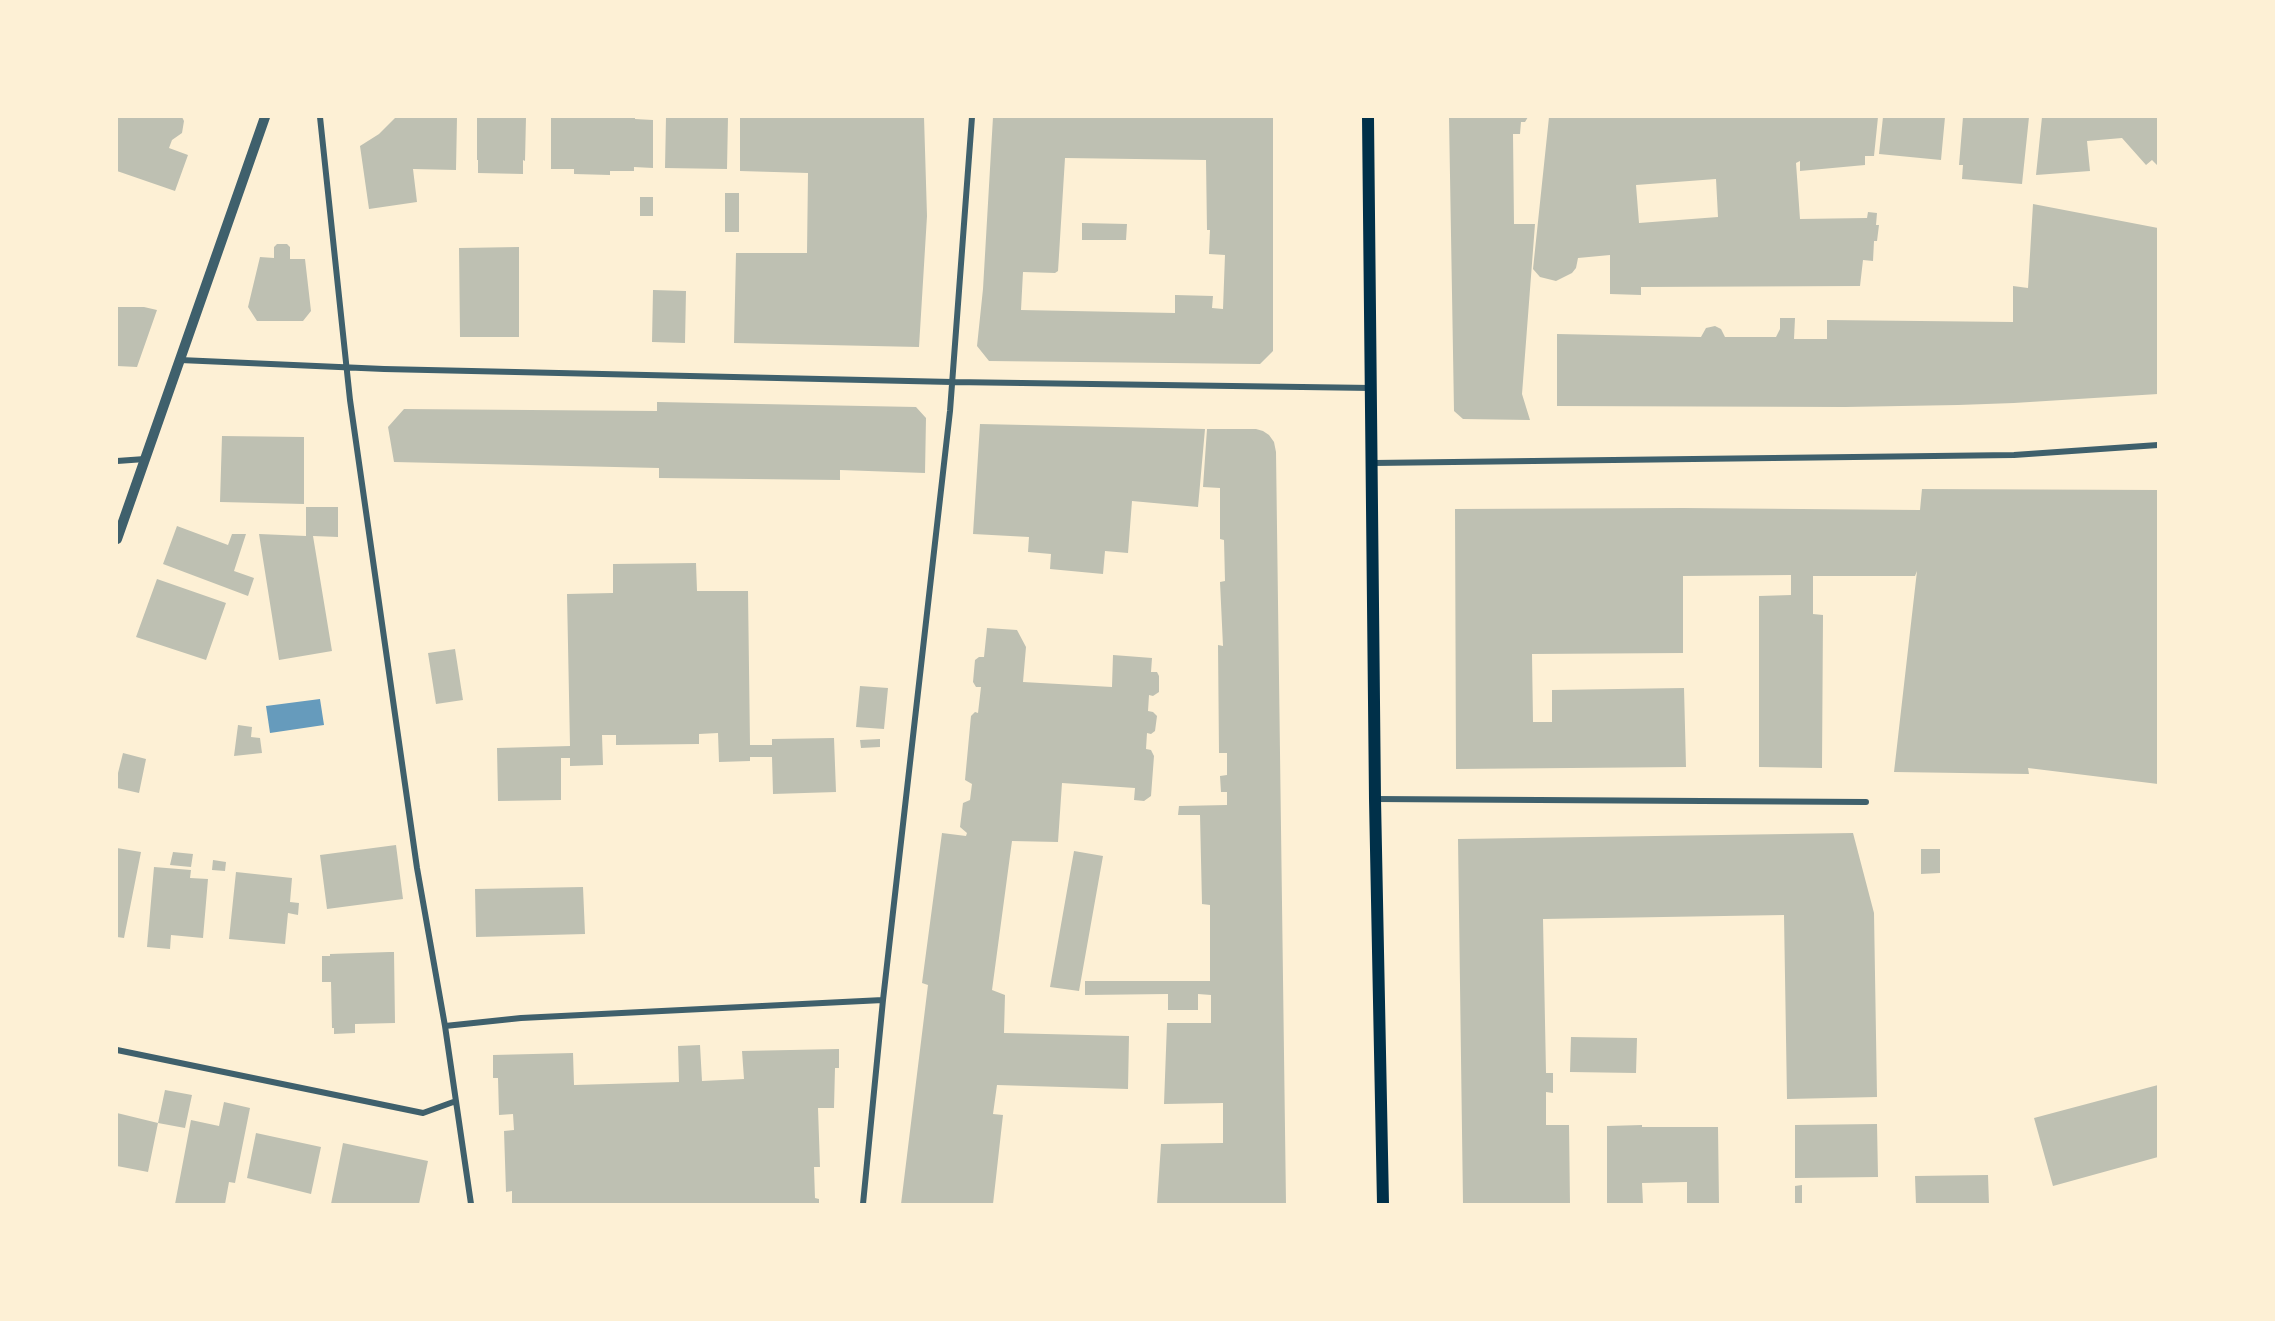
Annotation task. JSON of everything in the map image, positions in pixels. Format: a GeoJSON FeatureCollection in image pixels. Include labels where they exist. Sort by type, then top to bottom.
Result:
{"type":"FeatureCollection","features":[{"type":"Feature","properties":{"kind":"main road"},"geometry":{"type":"LineString","coordinates":[[1368,117],[1375,799],[1383,1204]]}},
{"type":"Feature","properties":{"kind":"street"},"geometry":{"type":"LineString","coordinates":[[117,539],[265,117]]}},
{"type":"Feature","properties":{"kind":"street"},"geometry":{"type":"LineString","coordinates":[[320,117],[346,368],[416,856],[445,1026],[471,1204]]}},
{"type":"Feature","properties":{"kind":"street"},"geometry":{"type":"LineString","coordinates":[[863,1204],[883,1000],[952,382],[972,117]]}},
{"type":"Feature","properties":{"kind":"street"},"geometry":{"type":"LineString","coordinates":[[180,360],[346,368],[952,382],[1372,388]]}},
{"type":"Feature","properties":{"kind":"street"},"geometry":{"type":"LineString","coordinates":[[1373,463],[2014,455],[2158,445]]}},
{"type":"Feature","properties":{"kind":"street"},"geometry":{"type":"LineString","coordinates":[[117,461],[145,459]]}},
{"type":"Feature","properties":{"kind":"street"},"geometry":{"type":"LineString","coordinates":[[1375,799],[1866,802]]}},
{"type":"Feature","properties":{"kind":"street"},"geometry":{"type":"LineString","coordinates":[[445,1026],[521,1018],[883,1000]]}},
{"type":"Feature","properties":{"kind":"street"},"geometry":{"type":"LineString","coordinates":[[117,1050],[423,1113],[456,1101]]}},
{"type":"Feature","properties":{"kind":"water"},"geometry":{"type":"Polygon","coordinates":[[[320,699],[324,725],[270,733],[266,706],[320,699]]]}},
{"type":"Feature","properties":{"kind":"building"},"geometry":{"type":"Polygon","coordinates":[[[117,117],[182,117],[184,121],[182,133],[172,140],[169,148],[188,155],[175,191],[117,171],[117,117]]]}},
{"type":"Feature","properties":{"kind":"building"},"geometry":{"type":"Polygon","coordinates":[[[396,117],[457,117],[456,170],[413,169],[417,202],[369,209],[360,146],[379,134],[396,117]]]}},
{"type":"Feature","properties":{"kind":"building"},"geometry":{"type":"Polygon","coordinates":[[[477,117],[526,117],[523,174],[478,173],[477,117]]]}},
{"type":"Feature","properties":{"kind":"building"},"geometry":{"type":"Polygon","coordinates":[[[551,117],[635,117],[635,119],[653,120],[653,168],[634,167],[634,171],[610,171],[610,175],[574,174],[574,169],[551,169],[551,117]]]}},
{"type":"Feature","properties":{"kind":"building"},"geometry":{"type":"Polygon","coordinates":[[[666,117],[728,117],[727,169],[665,168],[666,117]]]}},
{"type":"Feature","properties":{"kind":"building"},"geometry":{"type":"Polygon","coordinates":[[[740,117],[924,117],[927,216],[919,347],[734,343],[736,253],[807,253],[808,173],[740,171],[740,117]]]}},
{"type":"Feature","properties":{"kind":"building"},"geometry":{"type":"Polygon","coordinates":[[[993,117],[1273,117],[1273,351],[1260,364],[989,361],[977,346],[983,289],[993,117]],[[1065,158],[1058,271],[1055,273],[1023,272],[1021,310],[1175,313],[1175,295],[1213,296],[1212,308],[1223,309],[1225,255],[1209,254],[1206,160],[1065,158]]]}},
{"type":"Feature","properties":{"kind":"building"},"geometry":{"type":"Polygon","coordinates":[[[1449,117],[1528,117],[1525,122],[1521,122],[1520,134],[1513,134],[1514,224],[1535,224],[1522,394],[1530,420],[1463,419],[1454,411],[1449,117]]]}},
{"type":"Feature","properties":{"kind":"building"},"geometry":{"type":"Polygon","coordinates":[[[1549,117],[1878,117],[1874,156],[1865,156],[1865,165],[1800,171],[1800,161],[1796,163],[1800,219],[1867,218],[1868,212],[1877,213],[1876,225],[1879,225],[1877,241],[1874,241],[1873,261],[1863,260],[1860,286],[1641,287],[1641,295],[1610,294],[1610,255],[1578,258],[1576,268],[1572,273],[1556,281],[1540,277],[1533,269],[1549,117]],[[1716,179],[1636,185],[1639,223],[1718,217],[1716,179]]]}},
{"type":"Feature","properties":{"kind":"building"},"geometry":{"type":"Polygon","coordinates":[[[1883,117],[1945,117],[1941,160],[1879,154],[1883,117]]]}},
{"type":"Feature","properties":{"kind":"building"},"geometry":{"type":"Polygon","coordinates":[[[1963,117],[2029,117],[2022,184],[1962,179],[1963,165],[1959,165],[1963,117]]]}},
{"type":"Feature","properties":{"kind":"building"},"geometry":{"type":"Polygon","coordinates":[[[2042,117],[2158,117],[2158,166],[2152,160],[2146,165],[2122,138],[2087,141],[2090,171],[2036,175],[2042,117]]]}},
{"type":"Feature","properties":{"kind":"building"},"geometry":{"type":"Polygon","coordinates":[[[725,193],[739,193],[739,232],[725,232],[725,193]]]}},
{"type":"Feature","properties":{"kind":"building"},"geometry":{"type":"Polygon","coordinates":[[[640,197],[653,197],[653,216],[640,216],[640,197]]]}},
{"type":"Feature","properties":{"kind":"building"},"geometry":{"type":"Polygon","coordinates":[[[2033,204],[2158,228],[2158,394],[1958,405],[1557,406],[1557,334],[1701,337],[1706,328],[1715,326],[1721,329],[1725,337],[1776,337],[1780,329],[1780,318],[1795,318],[1794,339],[1827,339],[1827,320],[2013,322],[2013,286],[2028,288],[2033,204]]]}},
{"type":"Feature","properties":{"kind":"building"},"geometry":{"type":"Polygon","coordinates":[[[1082,223],[1127,224],[1126,240],[1082,240],[1082,223]]]}},
{"type":"Feature","properties":{"kind":"building"},"geometry":{"type":"Polygon","coordinates":[[[277,244],[287,244],[290,247],[290,259],[305,259],[311,311],[303,321],[257,321],[248,307],[260,257],[274,258],[274,247],[277,244]]]}},
{"type":"Feature","properties":{"kind":"building"},"geometry":{"type":"Polygon","coordinates":[[[519,247],[519,337],[460,337],[459,248],[519,247]]]}},
{"type":"Feature","properties":{"kind":"building"},"geometry":{"type":"Polygon","coordinates":[[[653,290],[686,291],[685,343],[652,342],[653,290]]]}},
{"type":"Feature","properties":{"kind":"building"},"geometry":{"type":"Polygon","coordinates":[[[117,307],[144,307],[157,310],[137,367],[117,366],[117,307]]]}},
{"type":"Feature","properties":{"kind":"building"},"geometry":{"type":"Polygon","coordinates":[[[657,402],[916,407],[926,418],[925,473],[840,470],[840,480],[659,478],[659,468],[394,462],[388,427],[404,409],[657,411],[657,402]]]}},
{"type":"Feature","properties":{"kind":"building"},"geometry":{"type":"Polygon","coordinates":[[[980,424],[1205,429],[1198,507],[1132,501],[1128,553],[1105,551],[1103,574],[1050,569],[1051,554],[1028,552],[1029,537],[973,534],[980,424]]]}},
{"type":"Feature","properties":{"kind":"building"},"geometry":{"type":"Polygon","coordinates":[[[1207,429],[1263,431],[1274,442],[1276,452],[1286,1204],[1157,1204],[1161,1144],[1223,1143],[1223,1103],[1164,1104],[1167,1023],[1211,1023],[1211,995],[1198,994],[1198,1010],[1168,1010],[1168,994],[1085,995],[1085,981],[1210,981],[1210,905],[1202,904],[1200,815],[1178,815],[1179,806],[1227,805],[1227,792],[1221,792],[1220,776],[1227,775],[1227,753],[1219,753],[1218,645],[1223,646],[1220,582],[1225,581],[1224,540],[1220,539],[1220,488],[1203,487],[1207,429]]]}},
{"type":"Feature","properties":{"kind":"building"},"geometry":{"type":"Polygon","coordinates":[[[222,436],[304,437],[304,504],[220,502],[222,436]]]}},
{"type":"Feature","properties":{"kind":"building"},"geometry":{"type":"Polygon","coordinates":[[[1922,489],[2158,490],[2158,784],[2028,768],[2029,774],[1894,772],[1917,571],[1915,576],[1813,576],[1813,614],[1823,615],[1822,768],[1759,767],[1759,596],[1791,595],[1791,575],[1683,576],[1683,653],[1532,654],[1533,722],[1552,722],[1552,690],[1684,688],[1686,767],[1456,769],[1455,509],[1920,510],[1922,489]]]}},
{"type":"Feature","properties":{"kind":"building"},"geometry":{"type":"Polygon","coordinates":[[[306,507],[338,507],[338,537],[313,536],[332,651],[279,660],[259,534],[306,536],[306,507]]]}},
{"type":"Feature","properties":{"kind":"building"},"geometry":{"type":"Polygon","coordinates":[[[177,526],[228,545],[232,534],[246,534],[234,571],[254,578],[248,596],[163,564],[177,526]]]}},
{"type":"Feature","properties":{"kind":"building"},"geometry":{"type":"Polygon","coordinates":[[[696,563],[697,591],[748,591],[750,745],[772,745],[772,739],[834,738],[836,792],[773,794],[772,757],[750,757],[750,761],[719,762],[718,733],[699,734],[699,744],[616,745],[616,735],[602,735],[603,765],[570,766],[570,758],[561,758],[561,800],[498,801],[497,748],[570,746],[567,594],[613,593],[613,564],[696,563]]]}},
{"type":"Feature","properties":{"kind":"building"},"geometry":{"type":"Polygon","coordinates":[[[157,579],[226,603],[206,660],[136,637],[157,579]]]}},
{"type":"Feature","properties":{"kind":"building"},"geometry":{"type":"Polygon","coordinates":[[[987,628],[1017,630],[1026,647],[1023,682],[1112,687],[1113,655],[1152,658],[1151,672],[1157,672],[1159,676],[1159,692],[1153,696],[1149,695],[1148,711],[1157,716],[1155,731],[1151,734],[1147,733],[1146,749],[1151,750],[1154,756],[1151,796],[1144,801],[1134,800],[1135,788],[1062,783],[1058,842],[1012,841],[992,990],[1005,995],[1004,1033],[1129,1036],[1128,1089],[997,1085],[993,1114],[1003,1115],[993,1204],[901,1204],[928,985],[922,983],[942,833],[966,836],[967,833],[960,827],[963,803],[970,800],[972,784],[965,780],[971,716],[975,712],[978,713],[981,687],[976,687],[973,682],[975,660],[984,657],[987,628]]]}},
{"type":"Feature","properties":{"kind":"building"},"geometry":{"type":"Polygon","coordinates":[[[455,649],[463,700],[436,704],[428,653],[455,649]]]}},
{"type":"Feature","properties":{"kind":"building"},"geometry":{"type":"Polygon","coordinates":[[[860,686],[888,688],[884,729],[856,727],[860,686]]]}},
{"type":"Feature","properties":{"kind":"building"},"geometry":{"type":"Polygon","coordinates":[[[238,725],[252,727],[251,737],[260,738],[262,753],[234,756],[238,725]]]}},
{"type":"Feature","properties":{"kind":"building"},"geometry":{"type":"Polygon","coordinates":[[[880,739],[880,747],[861,748],[860,740],[880,739]]]}},
{"type":"Feature","properties":{"kind":"building"},"geometry":{"type":"Polygon","coordinates":[[[123,753],[146,759],[139,793],[117,788],[117,777],[123,753]]]}},
{"type":"Feature","properties":{"kind":"building"},"geometry":{"type":"Polygon","coordinates":[[[1853,833],[1874,913],[1877,1097],[1787,1099],[1784,915],[1543,919],[1546,1073],[1553,1073],[1553,1093],[1546,1092],[1546,1125],[1569,1125],[1570,1204],[1463,1204],[1458,839],[1853,833]]]}},
{"type":"Feature","properties":{"kind":"building"},"geometry":{"type":"Polygon","coordinates":[[[396,845],[403,899],[327,909],[320,855],[396,845]]]}},
{"type":"Feature","properties":{"kind":"building"},"geometry":{"type":"Polygon","coordinates":[[[117,848],[141,852],[124,938],[117,937],[117,848]]]}},
{"type":"Feature","properties":{"kind":"building"},"geometry":{"type":"Polygon","coordinates":[[[1921,849],[1940,849],[1940,873],[1921,874],[1921,849]]]}},
{"type":"Feature","properties":{"kind":"building"},"geometry":{"type":"Polygon","coordinates":[[[1074,851],[1103,856],[1079,991],[1050,987],[1074,851]]]}},
{"type":"Feature","properties":{"kind":"building"},"geometry":{"type":"Polygon","coordinates":[[[173,852],[193,854],[191,867],[170,865],[173,852]]]}},
{"type":"Feature","properties":{"kind":"building"},"geometry":{"type":"Polygon","coordinates":[[[213,860],[226,862],[225,871],[212,870],[213,860]]]}},
{"type":"Feature","properties":{"kind":"building"},"geometry":{"type":"Polygon","coordinates":[[[154,867],[191,870],[190,878],[208,879],[203,938],[171,935],[170,949],[147,947],[154,867]]]}},
{"type":"Feature","properties":{"kind":"building"},"geometry":{"type":"Polygon","coordinates":[[[236,872],[292,878],[290,902],[299,903],[298,915],[288,913],[285,944],[229,939],[236,872]]]}},
{"type":"Feature","properties":{"kind":"building"},"geometry":{"type":"Polygon","coordinates":[[[583,887],[585,934],[476,937],[475,889],[583,887]]]}},
{"type":"Feature","properties":{"kind":"building"},"geometry":{"type":"Polygon","coordinates":[[[394,952],[395,1023],[355,1024],[355,1033],[334,1034],[331,982],[322,982],[322,956],[394,952]]]}},
{"type":"Feature","properties":{"kind":"building"},"geometry":{"type":"Polygon","coordinates":[[[1571,1037],[1637,1038],[1636,1073],[1570,1072],[1571,1037]]]}},
{"type":"Feature","properties":{"kind":"building"},"geometry":{"type":"Polygon","coordinates":[[[700,1045],[702,1081],[744,1079],[742,1051],[839,1049],[839,1068],[835,1068],[834,1108],[818,1108],[820,1167],[814,1167],[815,1198],[819,1199],[819,1204],[512,1204],[512,1191],[506,1192],[504,1131],[514,1130],[513,1114],[499,1115],[498,1078],[493,1078],[493,1055],[573,1053],[574,1085],[679,1082],[678,1046],[700,1045]]]}},
{"type":"Feature","properties":{"kind":"building"},"geometry":{"type":"Polygon","coordinates":[[[2158,1085],[2158,1157],[2053,1186],[2034,1118],[2158,1085]]]}},
{"type":"Feature","properties":{"kind":"building"},"geometry":{"type":"Polygon","coordinates":[[[165,1090],[192,1095],[185,1128],[158,1123],[165,1090]]]}},
{"type":"Feature","properties":{"kind":"building"},"geometry":{"type":"Polygon","coordinates":[[[224,1102],[250,1108],[235,1183],[229,1182],[225,1204],[175,1204],[191,1120],[219,1126],[224,1102]]]}},
{"type":"Feature","properties":{"kind":"building"},"geometry":{"type":"Polygon","coordinates":[[[117,1113],[158,1123],[148,1172],[117,1166],[117,1113]]]}},
{"type":"Feature","properties":{"kind":"building"},"geometry":{"type":"Polygon","coordinates":[[[1877,1124],[1878,1177],[1795,1178],[1795,1125],[1877,1124]]]}},
{"type":"Feature","properties":{"kind":"building"},"geometry":{"type":"Polygon","coordinates":[[[1642,1125],[1642,1127],[1718,1127],[1719,1204],[1687,1204],[1687,1182],[1642,1183],[1643,1204],[1607,1204],[1607,1126],[1642,1125]]]}},
{"type":"Feature","properties":{"kind":"building"},"geometry":{"type":"Polygon","coordinates":[[[256,1133],[321,1147],[311,1194],[247,1178],[256,1133]]]}},
{"type":"Feature","properties":{"kind":"building"},"geometry":{"type":"Polygon","coordinates":[[[343,1143],[428,1161],[419,1204],[331,1204],[343,1143]]]}},
{"type":"Feature","properties":{"kind":"building"},"geometry":{"type":"Polygon","coordinates":[[[1988,1175],[1989,1204],[1916,1204],[1915,1176],[1988,1175]]]}},
{"type":"Feature","properties":{"kind":"building"},"geometry":{"type":"Polygon","coordinates":[[[1802,1185],[1802,1204],[1795,1204],[1795,1186],[1802,1185]]]}}]}
